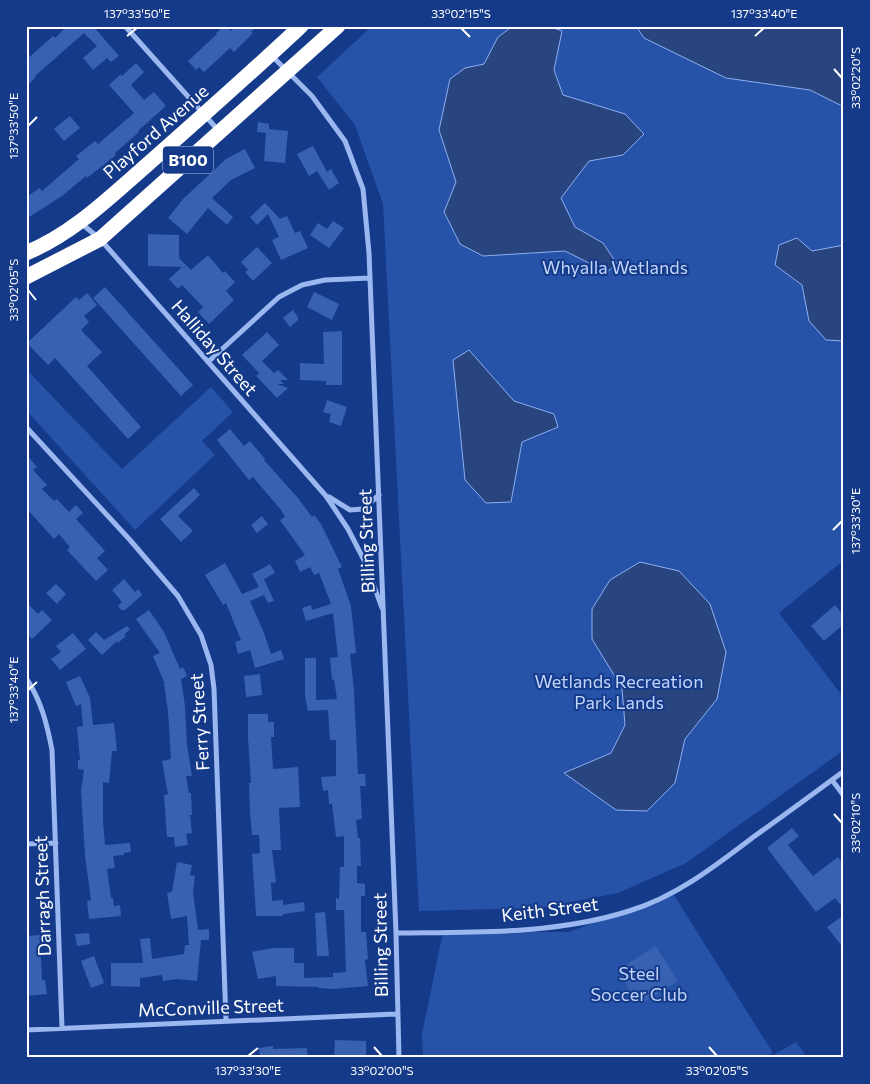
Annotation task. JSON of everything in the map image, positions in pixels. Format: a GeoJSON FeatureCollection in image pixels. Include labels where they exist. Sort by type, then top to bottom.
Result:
{"type":"FeatureCollection","features":[{"type":"Feature","properties":{"kind":"highway","name":"Playford Avenue"},"geometry":{"type":"LineString","coordinates":[[26,253],[38,248],[80,222],[104,203],[301,26]]}},
{"type":"Feature","properties":{"kind":"highway","name":"B100"},"geometry":{"type":"LineString","coordinates":[[26,277],[100,239],[338,26]]}},
{"type":"Feature","properties":{"kind":"street"},"geometry":{"type":"LineString","coordinates":[[125,26],[220,133]]}},
{"type":"Feature","properties":{"kind":"street","name":"Billing Street"},"geometry":{"type":"LineString","coordinates":[[270,55],[312,96],[346,141],[363,190],[370,253],[396,933],[396,1014],[399,1058]]}},
{"type":"Feature","properties":{"kind":"street","name":"Halliday Street"},"geometry":{"type":"LineString","coordinates":[[80,222],[100,239],[326,496],[348,528],[366,564],[383,613]]}},
{"type":"Feature","properties":{"kind":"street"},"geometry":{"type":"LineString","coordinates":[[208,362],[279,298],[302,285],[325,280],[370,278]]}},
{"type":"Feature","properties":{"kind":"street","name":"Ferry Street"},"geometry":{"type":"LineString","coordinates":[[26,427],[130,540],[178,596],[201,634],[211,665],[214,689],[226,1021]]}},
{"type":"Feature","properties":{"kind":"street","name":"Halliday Street"},"geometry":{"type":"LineString","coordinates":[[326,496],[350,510],[363,509],[379,495]]}},
{"type":"Feature","properties":{"kind":"street","name":"Darragh Street"},"geometry":{"type":"LineString","coordinates":[[26,678],[36,693],[45,717],[52,750],[62,1028]]}},
{"type":"Feature","properties":{"kind":"street","name":"Keith Street"},"geometry":{"type":"LineString","coordinates":[[396,933],[535,930],[580,924],[630,911],[663,897],[697,879],[844,771]]}},
{"type":"Feature","properties":{"kind":"street"},"geometry":{"type":"LineString","coordinates":[[832,780],[844,796]]}},
{"type":"Feature","properties":{"kind":"street"},"geometry":{"type":"LineString","coordinates":[[26,844],[56,842]]}},
{"type":"Feature","properties":{"kind":"street","name":"McConville Street"},"geometry":{"type":"LineString","coordinates":[[26,1030],[396,1014]]}},
{"type":"Feature","properties":{"kind":"green space","name":"Whyalla Wetlands"},"geometry":{"type":"Polygon","coordinates":[[[372,26],[844,26],[844,560],[779,613],[844,698],[844,750],[686,863],[618,893],[540,908],[419,911],[383,204],[355,125],[317,77],[372,26]]]}},
{"type":"Feature","properties":{"kind":"green space"},"geometry":{"type":"Polygon","coordinates":[[[26,369],[122,469],[211,387],[233,412],[202,441],[215,455],[135,530],[26,410],[26,369]]]}},
{"type":"Feature","properties":{"kind":"green space","name":"Steel Soccer Club"},"geometry":{"type":"Polygon","coordinates":[[[672,892],[773,1053],[764,1058],[423,1058],[422,1034],[443,932],[569,932],[672,892]]]}},
{"type":"Feature","properties":{"kind":"green space"},"geometry":{"type":"Polygon","coordinates":[[[796,1042],[808,1058],[768,1058],[796,1042]]]}},
{"type":"Feature","properties":{"kind":"shaded area"},"geometry":{"type":"Polygon","coordinates":[[[513,26],[549,26],[562,31],[554,70],[563,95],[625,114],[644,134],[623,155],[589,161],[561,198],[575,227],[603,243],[617,264],[607,272],[565,251],[483,256],[460,244],[444,212],[456,182],[439,130],[450,79],[465,68],[484,64],[498,37],[513,26]]]}},
{"type":"Feature","properties":{"kind":"shaded area"},"geometry":{"type":"Polygon","coordinates":[[[636,26],[844,26],[844,107],[810,90],[726,78],[644,38],[636,26]]]}},
{"type":"Feature","properties":{"kind":"shaded area"},"geometry":{"type":"Polygon","coordinates":[[[797,238],[812,251],[844,245],[844,341],[826,340],[809,321],[802,285],[775,265],[779,245],[797,238]]]}},
{"type":"Feature","properties":{"kind":"shaded area"},"geometry":{"type":"Polygon","coordinates":[[[469,350],[514,401],[554,414],[558,427],[522,442],[511,502],[486,503],[465,480],[453,360],[469,350]]]}},
{"type":"Feature","properties":{"kind":"shaded area"},"geometry":{"type":"Polygon","coordinates":[[[640,562],[679,571],[710,604],[726,652],[717,699],[685,739],[675,783],[647,811],[616,810],[564,773],[611,753],[625,725],[622,688],[592,639],[592,609],[610,580],[640,562]]]}},
{"type":"Feature","properties":{"kind":"building"},"geometry":{"type":"Polygon","coordinates":[[[67,26],[93,26],[119,56],[111,62],[107,58],[93,70],[83,58],[97,46],[84,33],[35,76],[26,87],[26,60],[53,36],[55,38],[67,26]]]}},
{"type":"Feature","properties":{"kind":"building"},"geometry":{"type":"Polygon","coordinates":[[[224,26],[227,26],[231,31],[236,26],[257,26],[251,32],[253,33],[234,52],[230,48],[204,72],[199,67],[196,70],[188,61],[224,26]]]}},
{"type":"Feature","properties":{"kind":"building"},"geometry":{"type":"Polygon","coordinates":[[[136,63],[144,72],[131,85],[144,100],[154,92],[166,106],[115,153],[116,155],[62,196],[26,219],[26,197],[40,188],[42,191],[79,159],[76,156],[95,141],[98,144],[134,113],[109,85],[136,63]]]}},
{"type":"Feature","properties":{"kind":"building"},"geometry":{"type":"Polygon","coordinates":[[[70,116],[80,128],[64,141],[54,129],[70,116]]]}},
{"type":"Feature","properties":{"kind":"building"},"geometry":{"type":"Polygon","coordinates":[[[258,122],[269,124],[269,129],[288,131],[285,163],[264,161],[266,133],[257,132],[258,122]]]}},
{"type":"Feature","properties":{"kind":"building"},"geometry":{"type":"Polygon","coordinates":[[[313,146],[327,172],[331,169],[339,183],[329,190],[317,171],[309,176],[297,154],[313,146]]]}},
{"type":"Feature","properties":{"kind":"building"},"geometry":{"type":"Polygon","coordinates":[[[245,149],[255,168],[231,180],[212,198],[233,217],[227,225],[208,208],[187,234],[168,218],[183,199],[226,159],[245,149]]]}},
{"type":"Feature","properties":{"kind":"building"},"geometry":{"type":"Polygon","coordinates":[[[265,203],[280,219],[287,216],[295,233],[300,231],[308,248],[281,260],[272,240],[279,237],[268,214],[257,225],[250,217],[265,203]]]}},
{"type":"Feature","properties":{"kind":"building"},"geometry":{"type":"Polygon","coordinates":[[[333,221],[344,228],[329,248],[310,235],[318,223],[327,229],[333,221]]]}},
{"type":"Feature","properties":{"kind":"building"},"geometry":{"type":"Polygon","coordinates":[[[148,234],[179,235],[179,258],[191,270],[208,255],[223,273],[225,271],[235,282],[226,291],[234,300],[209,324],[198,312],[203,307],[182,285],[178,289],[169,279],[182,267],[148,266],[148,234]]]}},
{"type":"Feature","properties":{"kind":"building"},"geometry":{"type":"Polygon","coordinates":[[[257,247],[272,263],[253,281],[245,272],[248,270],[241,262],[257,247]]]}},
{"type":"Feature","properties":{"kind":"building"},"geometry":{"type":"Polygon","coordinates":[[[105,287],[193,385],[181,396],[93,298],[105,287]]]}},
{"type":"Feature","properties":{"kind":"building"},"geometry":{"type":"Polygon","coordinates":[[[314,292],[339,304],[332,320],[307,307],[314,292]]]}},
{"type":"Feature","properties":{"kind":"building"},"geometry":{"type":"Polygon","coordinates":[[[87,293],[97,305],[84,316],[89,322],[81,330],[102,352],[87,366],[141,427],[128,439],[55,358],[48,365],[27,343],[76,297],[79,300],[87,293]]]}},
{"type":"Feature","properties":{"kind":"building"},"geometry":{"type":"Polygon","coordinates":[[[293,310],[298,320],[290,327],[283,318],[293,310]]]}},
{"type":"Feature","properties":{"kind":"building"},"geometry":{"type":"Polygon","coordinates":[[[342,331],[342,385],[326,385],[326,381],[300,380],[300,363],[324,364],[323,332],[342,331]]]}},
{"type":"Feature","properties":{"kind":"building"},"geometry":{"type":"Polygon","coordinates":[[[267,332],[279,345],[262,361],[274,373],[278,370],[288,380],[280,380],[284,384],[277,384],[288,388],[277,398],[256,376],[259,373],[242,355],[267,332]]]}},
{"type":"Feature","properties":{"kind":"building"},"geometry":{"type":"Polygon","coordinates":[[[327,400],[347,407],[341,426],[329,422],[331,414],[323,412],[327,400]]]}},
{"type":"Feature","properties":{"kind":"building"},"geometry":{"type":"Polygon","coordinates":[[[230,429],[244,446],[250,441],[312,517],[314,515],[321,524],[342,567],[338,569],[351,606],[356,653],[350,654],[354,691],[358,774],[365,774],[366,786],[360,786],[362,819],[356,820],[358,838],[360,838],[361,866],[357,866],[357,883],[365,884],[365,896],[361,896],[361,932],[366,932],[368,959],[365,960],[368,986],[334,989],[276,986],[276,976],[258,979],[252,952],[273,948],[294,948],[294,963],[304,963],[304,978],[333,977],[333,973],[346,972],[344,910],[336,910],[336,898],[339,899],[340,867],[344,867],[344,836],[336,837],[332,804],[329,804],[328,790],[323,791],[321,777],[336,776],[336,740],[330,740],[328,710],[308,711],[305,696],[305,658],[316,658],[316,700],[337,699],[334,679],[332,680],[330,658],[338,657],[333,613],[306,621],[302,608],[311,605],[312,610],[331,604],[319,573],[314,575],[310,567],[300,572],[295,561],[305,555],[280,520],[285,517],[281,510],[253,477],[249,480],[217,440],[230,429]]]}},
{"type":"Feature","properties":{"kind":"building"},"geometry":{"type":"Polygon","coordinates":[[[26,454],[37,467],[33,470],[47,485],[42,489],[54,501],[57,499],[69,512],[76,505],[83,513],[76,519],[105,551],[97,558],[108,570],[96,581],[67,550],[70,547],[59,534],[54,539],[26,508],[26,454]]]}},
{"type":"Feature","properties":{"kind":"building"},"geometry":{"type":"Polygon","coordinates":[[[194,488],[200,495],[178,516],[193,531],[181,542],[160,519],[194,488]]]}},
{"type":"Feature","properties":{"kind":"building"},"geometry":{"type":"Polygon","coordinates":[[[262,516],[268,524],[257,533],[251,525],[262,516]]]}},
{"type":"Feature","properties":{"kind":"building"},"geometry":{"type":"Polygon","coordinates":[[[225,563],[242,594],[259,587],[252,574],[270,564],[275,573],[264,579],[274,601],[268,603],[264,595],[250,601],[271,654],[281,650],[284,659],[255,668],[250,650],[238,654],[235,642],[241,640],[226,603],[223,605],[205,575],[225,563]]]}},
{"type":"Feature","properties":{"kind":"building"},"geometry":{"type":"Polygon","coordinates":[[[124,579],[135,592],[138,589],[142,595],[125,610],[121,610],[118,606],[122,602],[112,590],[124,579]]]}},
{"type":"Feature","properties":{"kind":"building"},"geometry":{"type":"Polygon","coordinates":[[[56,584],[66,594],[57,604],[46,593],[56,584]]]}},
{"type":"Feature","properties":{"kind":"building"},"geometry":{"type":"Polygon","coordinates":[[[26,602],[38,614],[42,610],[52,620],[32,639],[26,633],[26,602]]]}},
{"type":"Feature","properties":{"kind":"building"},"geometry":{"type":"Polygon","coordinates":[[[835,605],[844,616],[844,624],[824,641],[811,626],[835,605]]]}},
{"type":"Feature","properties":{"kind":"building"},"geometry":{"type":"Polygon","coordinates":[[[149,610],[164,632],[180,669],[183,667],[187,676],[181,679],[192,776],[186,776],[189,793],[191,793],[192,815],[190,815],[192,833],[186,834],[188,845],[175,847],[174,837],[167,837],[164,795],[168,794],[162,761],[171,759],[165,684],[153,656],[160,653],[136,619],[149,610]]]}},
{"type":"Feature","properties":{"kind":"building"},"geometry":{"type":"Polygon","coordinates":[[[127,626],[130,629],[124,635],[126,636],[118,643],[117,641],[102,655],[88,640],[96,632],[104,640],[127,626]]]}},
{"type":"Feature","properties":{"kind":"building"},"geometry":{"type":"Polygon","coordinates":[[[73,633],[86,649],[60,670],[51,659],[61,652],[56,646],[73,633]]]}},
{"type":"Feature","properties":{"kind":"building"},"geometry":{"type":"Polygon","coordinates":[[[260,674],[262,695],[246,697],[244,676],[260,674]]]}},
{"type":"Feature","properties":{"kind":"building"},"geometry":{"type":"Polygon","coordinates":[[[80,676],[90,698],[93,725],[114,723],[117,751],[112,751],[109,783],[103,782],[103,821],[105,845],[130,843],[131,852],[113,856],[115,868],[107,869],[111,898],[113,898],[114,906],[120,905],[121,916],[89,919],[87,901],[91,900],[85,856],[81,791],[84,770],[78,769],[78,760],[80,760],[77,727],[83,726],[81,704],[76,706],[66,682],[80,676]]]}},
{"type":"Feature","properties":{"kind":"building"},"geometry":{"type":"Polygon","coordinates":[[[248,714],[268,714],[268,722],[274,722],[274,737],[271,737],[273,769],[298,767],[300,807],[279,808],[281,850],[272,850],[276,882],[271,883],[272,901],[283,900],[283,905],[304,902],[305,911],[283,914],[283,916],[256,916],[252,854],[260,853],[259,835],[252,835],[250,813],[249,783],[251,783],[248,714]]]}},
{"type":"Feature","properties":{"kind":"building"},"geometry":{"type":"Polygon","coordinates":[[[792,828],[799,836],[788,845],[813,876],[838,857],[844,865],[844,909],[835,898],[816,912],[767,848],[792,828]]]}},
{"type":"Feature","properties":{"kind":"building"},"geometry":{"type":"Polygon","coordinates":[[[177,862],[192,865],[190,875],[195,876],[193,892],[198,930],[209,929],[209,940],[201,940],[197,981],[177,979],[163,981],[162,975],[140,978],[140,987],[111,986],[111,963],[143,963],[140,939],[150,938],[152,959],[184,954],[185,945],[189,945],[187,916],[171,919],[167,893],[172,892],[177,862]]]}},
{"type":"Feature","properties":{"kind":"building"},"geometry":{"type":"Polygon","coordinates":[[[325,912],[329,956],[317,956],[315,913],[325,912]]]}},
{"type":"Feature","properties":{"kind":"building"},"geometry":{"type":"Polygon","coordinates":[[[844,915],[844,949],[827,927],[844,915]]]}},
{"type":"Feature","properties":{"kind":"building"},"geometry":{"type":"Polygon","coordinates":[[[89,933],[90,944],[77,946],[75,934],[89,933]]]}},
{"type":"Feature","properties":{"kind":"building"},"geometry":{"type":"Polygon","coordinates":[[[40,935],[42,980],[45,980],[47,994],[26,996],[26,936],[40,935]]]}},
{"type":"Feature","properties":{"kind":"building"},"geometry":{"type":"Polygon","coordinates":[[[656,946],[678,981],[639,1005],[617,970],[656,946]]]}},
{"type":"Feature","properties":{"kind":"building"},"geometry":{"type":"Polygon","coordinates":[[[94,956],[104,983],[91,988],[81,961],[94,956]]]}},
{"type":"Feature","properties":{"kind":"building"},"geometry":{"type":"Polygon","coordinates":[[[335,1040],[366,1041],[366,1058],[334,1058],[335,1040]]]}},
{"type":"Feature","properties":{"kind":"building"},"geometry":{"type":"Polygon","coordinates":[[[273,1046],[273,1049],[307,1048],[308,1058],[260,1058],[259,1048],[273,1046]]]}},
{"type":"Feature","properties":{"kind":"park label","name":"Wetlands Recreation Park Lands"},"geometry":{"type":"Point","coordinates":[619,692]}}]}
